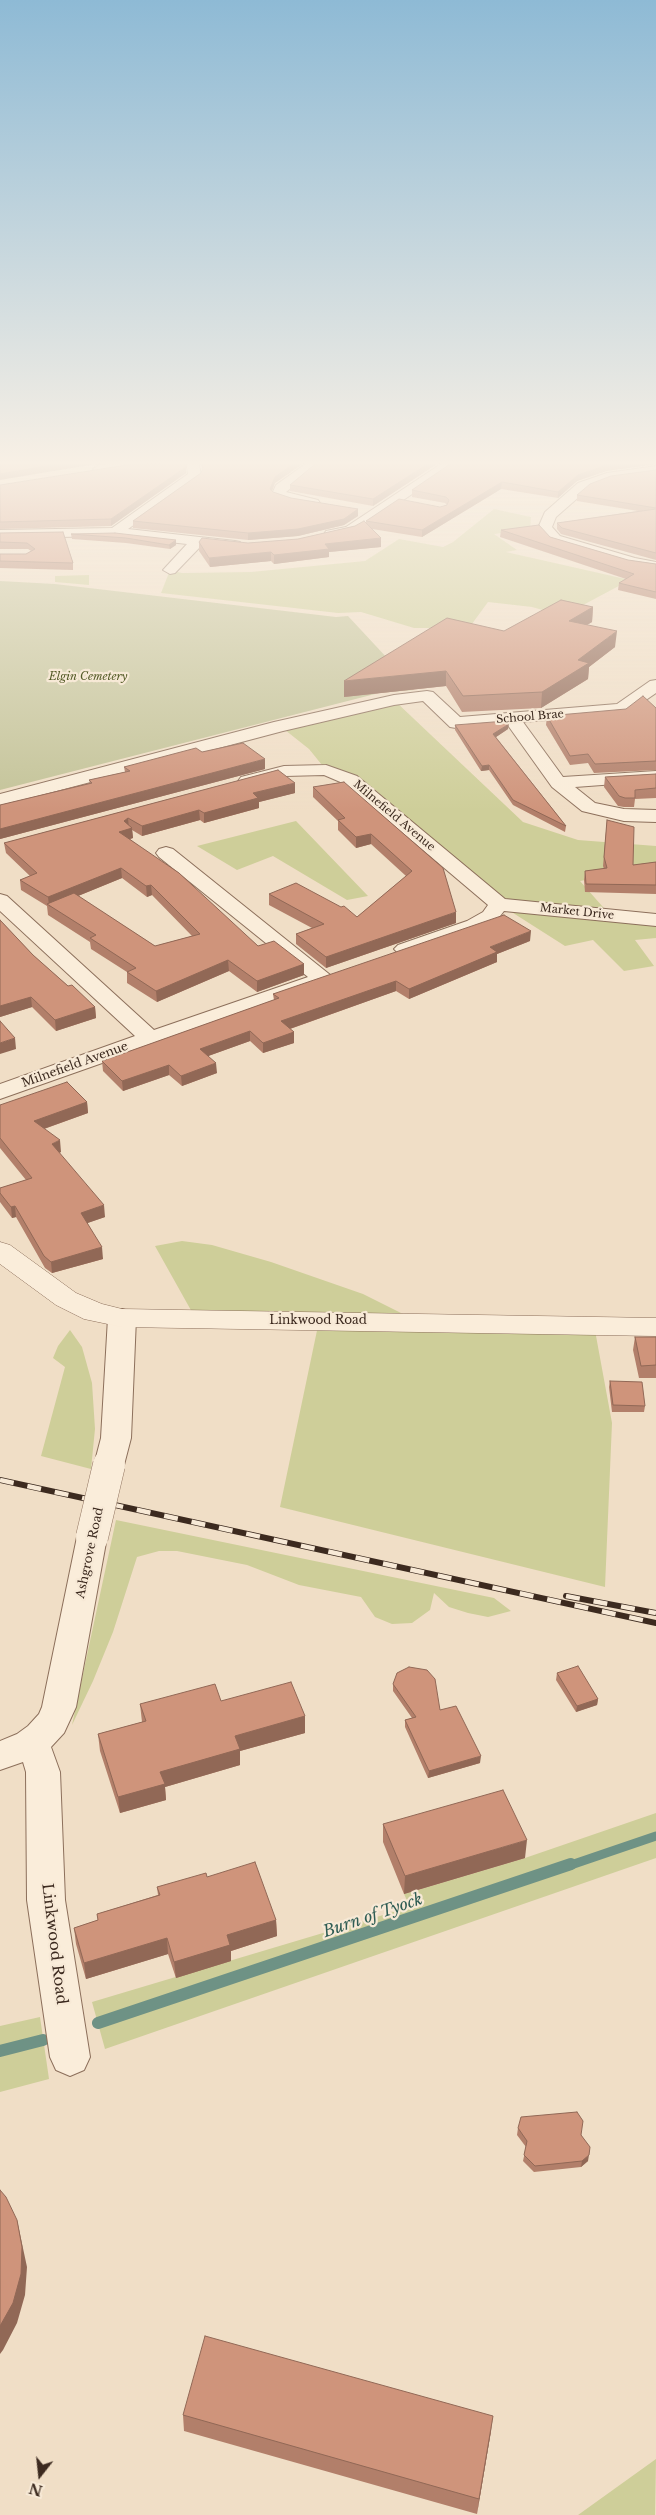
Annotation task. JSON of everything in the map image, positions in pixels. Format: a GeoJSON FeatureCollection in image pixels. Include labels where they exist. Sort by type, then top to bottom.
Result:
{"type":"FeatureCollection","features":[{"type":"Feature","properties":{"kind":"street","name":"School Brae"},"geometry":{"type":"LineString","coordinates":[[0,800],[280,726],[394,700],[427,696],[456,723],[621,710],[656,685]]}},
{"type":"Feature","properties":{"kind":"street"},"geometry":{"type":"LineString","coordinates":[[512,719],[558,783],[589,807],[624,815],[654,819]]}},
{"type":"Feature","properties":{"kind":"street","name":"Milnefield Avenue"},"geometry":{"type":"LineString","coordinates":[[231,785],[284,771],[326,770],[351,780],[498,904]]}},
{"type":"Feature","properties":{"kind":"street"},"geometry":{"type":"LineString","coordinates":[[558,783],[656,776]]}},
{"type":"Feature","properties":{"kind":"street","name":"Milnefield Avenue"},"geometry":{"type":"LineString","coordinates":[[0,1092],[332,974],[166,853]]}},
{"type":"Feature","properties":{"kind":"street","name":"Milnefield Avenue"},"geometry":{"type":"LineString","coordinates":[[0,900],[150,1038]]}},
{"type":"Feature","properties":{"kind":"street"},"geometry":{"type":"LineString","coordinates":[[385,956],[474,925],[490,916],[498,904]]}},
{"type":"Feature","properties":{"kind":"street","name":"Market Drive"},"geometry":{"type":"LineString","coordinates":[[498,904],[656,920]]}},
{"type":"Feature","properties":{"kind":"street","name":"Linkwood Road"},"geometry":{"type":"LineString","coordinates":[[0,1251],[66,1299],[94,1312],[122,1318],[656,1327]]}},
{"type":"Feature","properties":{"kind":"street","name":"Ashgrove Road"},"geometry":{"type":"LineString","coordinates":[[15,1750],[52,1723],[59,1706],[92,1537],[116,1438],[122,1318]]}},
{"type":"Feature","properties":{"kind":"street","name":"Linkwood Road"},"geometry":{"type":"LineString","coordinates":[[15,1750],[39,1757],[43,1772],[46,1900],[70,2057]]}},
{"type":"Feature","properties":{"kind":"green space"},"geometry":{"type":"Polygon","coordinates":[[[55,577],[89,577],[89,585],[55,582],[55,577]]]}},
{"type":"Feature","properties":{"kind":"green space"},"geometry":{"type":"Polygon","coordinates":[[[167,577],[618,577],[630,580],[570,612],[557,614],[532,607],[488,602],[469,628],[414,628],[361,612],[338,613],[161,593],[167,577]]]}},
{"type":"Feature","properties":{"kind":"green space","name":"Elgin Cemetery"},"geometry":{"type":"Polygon","coordinates":[[[0,581],[55,584],[336,617],[348,616],[402,674],[414,690],[379,693],[0,790],[0,581]]]}},
{"type":"Feature","properties":{"kind":"green space"},"geometry":{"type":"Polygon","coordinates":[[[394,700],[523,822],[578,840],[656,846],[656,867],[580,881],[610,915],[656,920],[656,938],[635,940],[654,966],[624,971],[593,940],[565,946],[499,904],[326,770],[309,749],[280,726],[394,700]]]}},
{"type":"Feature","properties":{"kind":"green space"},"geometry":{"type":"Polygon","coordinates":[[[296,821],[368,896],[347,900],[273,856],[237,870],[197,846],[296,821]]]}},
{"type":"Feature","properties":{"kind":"green space"},"geometry":{"type":"Polygon","coordinates":[[[182,1241],[212,1245],[271,1262],[363,1294],[419,1322],[594,1325],[612,1423],[605,1587],[280,1507],[319,1321],[197,1321],[155,1246],[182,1241]]]}},
{"type":"Feature","properties":{"kind":"green space"},"geometry":{"type":"Polygon","coordinates":[[[70,1330],[82,1347],[92,1383],[95,1429],[91,1469],[41,1456],[65,1367],[53,1358],[58,1346],[70,1330]]]}},
{"type":"Feature","properties":{"kind":"green space"},"geometry":{"type":"Polygon","coordinates":[[[116,1520],[494,1598],[511,1611],[488,1617],[468,1613],[449,1607],[434,1593],[430,1610],[412,1623],[392,1624],[375,1617],[361,1597],[299,1585],[247,1565],[177,1551],[159,1551],[137,1557],[113,1632],[72,1725],[116,1520]]]}},
{"type":"Feature","properties":{"kind":"green space"},"geometry":{"type":"Polygon","coordinates":[[[656,1813],[656,1858],[105,2049],[92,2002],[410,1907],[404,1894],[525,1858],[656,1813]]]}},
{"type":"Feature","properties":{"kind":"green space"},"geometry":{"type":"Polygon","coordinates":[[[40,2017],[49,2079],[0,2092],[0,2026],[40,2017]]]}},
{"type":"Feature","properties":{"kind":"green space"},"geometry":{"type":"Polygon","coordinates":[[[656,2459],[655,2515],[578,2515],[656,2459]]]}},
{"type":"Feature","properties":{"kind":"building"},"geometry":{"type":"Polygon","coordinates":[[[628,577],[656,577],[656,592],[619,583],[628,577]]]}},
{"type":"Feature","properties":{"kind":"building"},"geometry":{"type":"Polygon","coordinates":[[[561,600],[593,607],[569,621],[617,631],[578,660],[589,663],[542,692],[463,696],[446,671],[344,681],[447,618],[504,631],[561,600]]]}},
{"type":"Feature","properties":{"kind":"building"},"geometry":{"type":"Polygon","coordinates":[[[643,696],[656,708],[656,761],[595,764],[588,754],[570,756],[547,716],[626,709],[643,696]]]}},
{"type":"Feature","properties":{"kind":"building"},"geometry":{"type":"Polygon","coordinates":[[[506,721],[509,724],[493,734],[566,826],[513,800],[489,765],[482,766],[455,725],[506,721]]]}},
{"type":"Feature","properties":{"kind":"building"},"geometry":{"type":"Polygon","coordinates":[[[243,743],[265,759],[0,829],[0,805],[92,783],[89,780],[130,771],[124,767],[196,748],[202,752],[243,743]]]}},
{"type":"Feature","properties":{"kind":"building"},"geometry":{"type":"Polygon","coordinates":[[[278,770],[295,783],[253,793],[258,798],[204,813],[199,810],[142,826],[128,818],[124,821],[132,828],[119,832],[179,873],[258,946],[274,941],[304,964],[257,981],[228,960],[156,991],[127,972],[136,968],[90,938],[96,935],[47,904],[74,893],[155,946],[200,934],[151,885],[146,886],[121,868],[48,897],[20,880],[37,873],[4,843],[278,770]]]}},
{"type":"Feature","properties":{"kind":"building"},"geometry":{"type":"Polygon","coordinates":[[[656,774],[656,788],[635,790],[635,798],[619,796],[605,777],[656,774]]]}},
{"type":"Feature","properties":{"kind":"building"},"geometry":{"type":"Polygon","coordinates":[[[344,782],[443,868],[456,912],[326,957],[296,934],[324,924],[269,894],[296,883],[341,907],[344,906],[357,917],[412,871],[371,834],[356,837],[338,820],[345,818],[313,787],[344,782]]]}},
{"type":"Feature","properties":{"kind":"building"},"geometry":{"type":"Polygon","coordinates":[[[607,820],[634,827],[633,865],[656,862],[656,885],[586,884],[585,871],[607,868],[604,857],[607,820]]]}},
{"type":"Feature","properties":{"kind":"building"},"geometry":{"type":"Polygon","coordinates":[[[504,915],[531,931],[490,947],[497,952],[409,989],[396,981],[281,1021],[294,1032],[263,1043],[250,1031],[200,1049],[216,1063],[181,1076],[169,1065],[122,1081],[102,1061],[279,998],[273,994],[504,915]]]}},
{"type":"Feature","properties":{"kind":"building"},"geometry":{"type":"Polygon","coordinates":[[[0,920],[33,955],[68,986],[72,985],[95,1007],[55,1020],[31,997],[0,1006],[0,920]]]}},
{"type":"Feature","properties":{"kind":"building"},"geometry":{"type":"Polygon","coordinates":[[[0,1021],[15,1038],[0,1043],[0,1021]]]}},
{"type":"Feature","properties":{"kind":"building"},"geometry":{"type":"Polygon","coordinates":[[[67,1082],[87,1102],[34,1121],[60,1140],[52,1144],[104,1205],[81,1213],[102,1247],[51,1262],[44,1256],[15,1206],[11,1207],[0,1193],[0,1188],[32,1178],[0,1138],[0,1105],[67,1082]]]}},
{"type":"Feature","properties":{"kind":"building"},"geometry":{"type":"Polygon","coordinates":[[[635,1337],[656,1337],[656,1365],[641,1366],[635,1337]]]}},
{"type":"Feature","properties":{"kind":"building"},"geometry":{"type":"Polygon","coordinates":[[[610,1381],[642,1382],[645,1406],[613,1405],[610,1381]]]}},
{"type":"Feature","properties":{"kind":"building"},"geometry":{"type":"Polygon","coordinates":[[[578,1666],[598,1699],[577,1706],[557,1673],[578,1666]]]}},
{"type":"Feature","properties":{"kind":"building"},"geometry":{"type":"Polygon","coordinates":[[[409,1667],[427,1670],[435,1679],[440,1710],[456,1706],[481,1756],[429,1771],[405,1720],[416,1717],[393,1684],[397,1673],[409,1667]]]}},
{"type":"Feature","properties":{"kind":"building"},"geometry":{"type":"Polygon","coordinates":[[[291,1682],[305,1716],[235,1736],[240,1749],[160,1772],[165,1784],[118,1797],[98,1734],[146,1721],[140,1704],[215,1684],[221,1701],[291,1682]]]}},
{"type":"Feature","properties":{"kind":"building"},"geometry":{"type":"Polygon","coordinates":[[[503,1790],[527,1840],[405,1876],[383,1824],[503,1790]]]}},
{"type":"Feature","properties":{"kind":"building"},"geometry":{"type":"Polygon","coordinates":[[[255,1862],[276,1920],[227,1935],[230,1945],[174,1962],[167,1938],[84,1963],[74,1928],[98,1920],[97,1914],[160,1895],[157,1887],[206,1873],[207,1877],[255,1862]]]}},
{"type":"Feature","properties":{"kind":"building"},"geometry":{"type":"Polygon","coordinates":[[[577,2112],[583,2121],[581,2135],[590,2147],[589,2155],[582,2161],[535,2166],[524,2155],[527,2141],[518,2128],[521,2117],[577,2112]]]}},
{"type":"Feature","properties":{"kind":"building"},"geometry":{"type":"Polygon","coordinates":[[[0,2190],[6,2197],[17,2220],[22,2247],[21,2274],[13,2303],[0,2326],[0,2190]]]}},
{"type":"Feature","properties":{"kind":"building"},"geometry":{"type":"Polygon","coordinates":[[[205,2336],[493,2416],[479,2499],[183,2415],[205,2336]]]}},
{"type":"Feature","properties":{"kind":"waterway","name":"Burn of Tyock"},"geometry":{"type":"LineString","coordinates":[[568,1866],[656,1836]]}},
{"type":"Feature","properties":{"kind":"waterway","name":"Burn of Tyock"},"geometry":{"type":"LineString","coordinates":[[98,2023],[571,1864]]}},
{"type":"Feature","properties":{"kind":"waterway","name":"Burn of Tyock"},"geometry":{"type":"LineString","coordinates":[[0,2051],[43,2040]]}},
{"type":"Feature","properties":{"kind":"railway"},"geometry":{"type":"LineString","coordinates":[[0,1480],[656,1623]]}},
{"type":"Feature","properties":{"kind":"railway"},"geometry":{"type":"LineString","coordinates":[[566,1596],[656,1613]]}}]}
